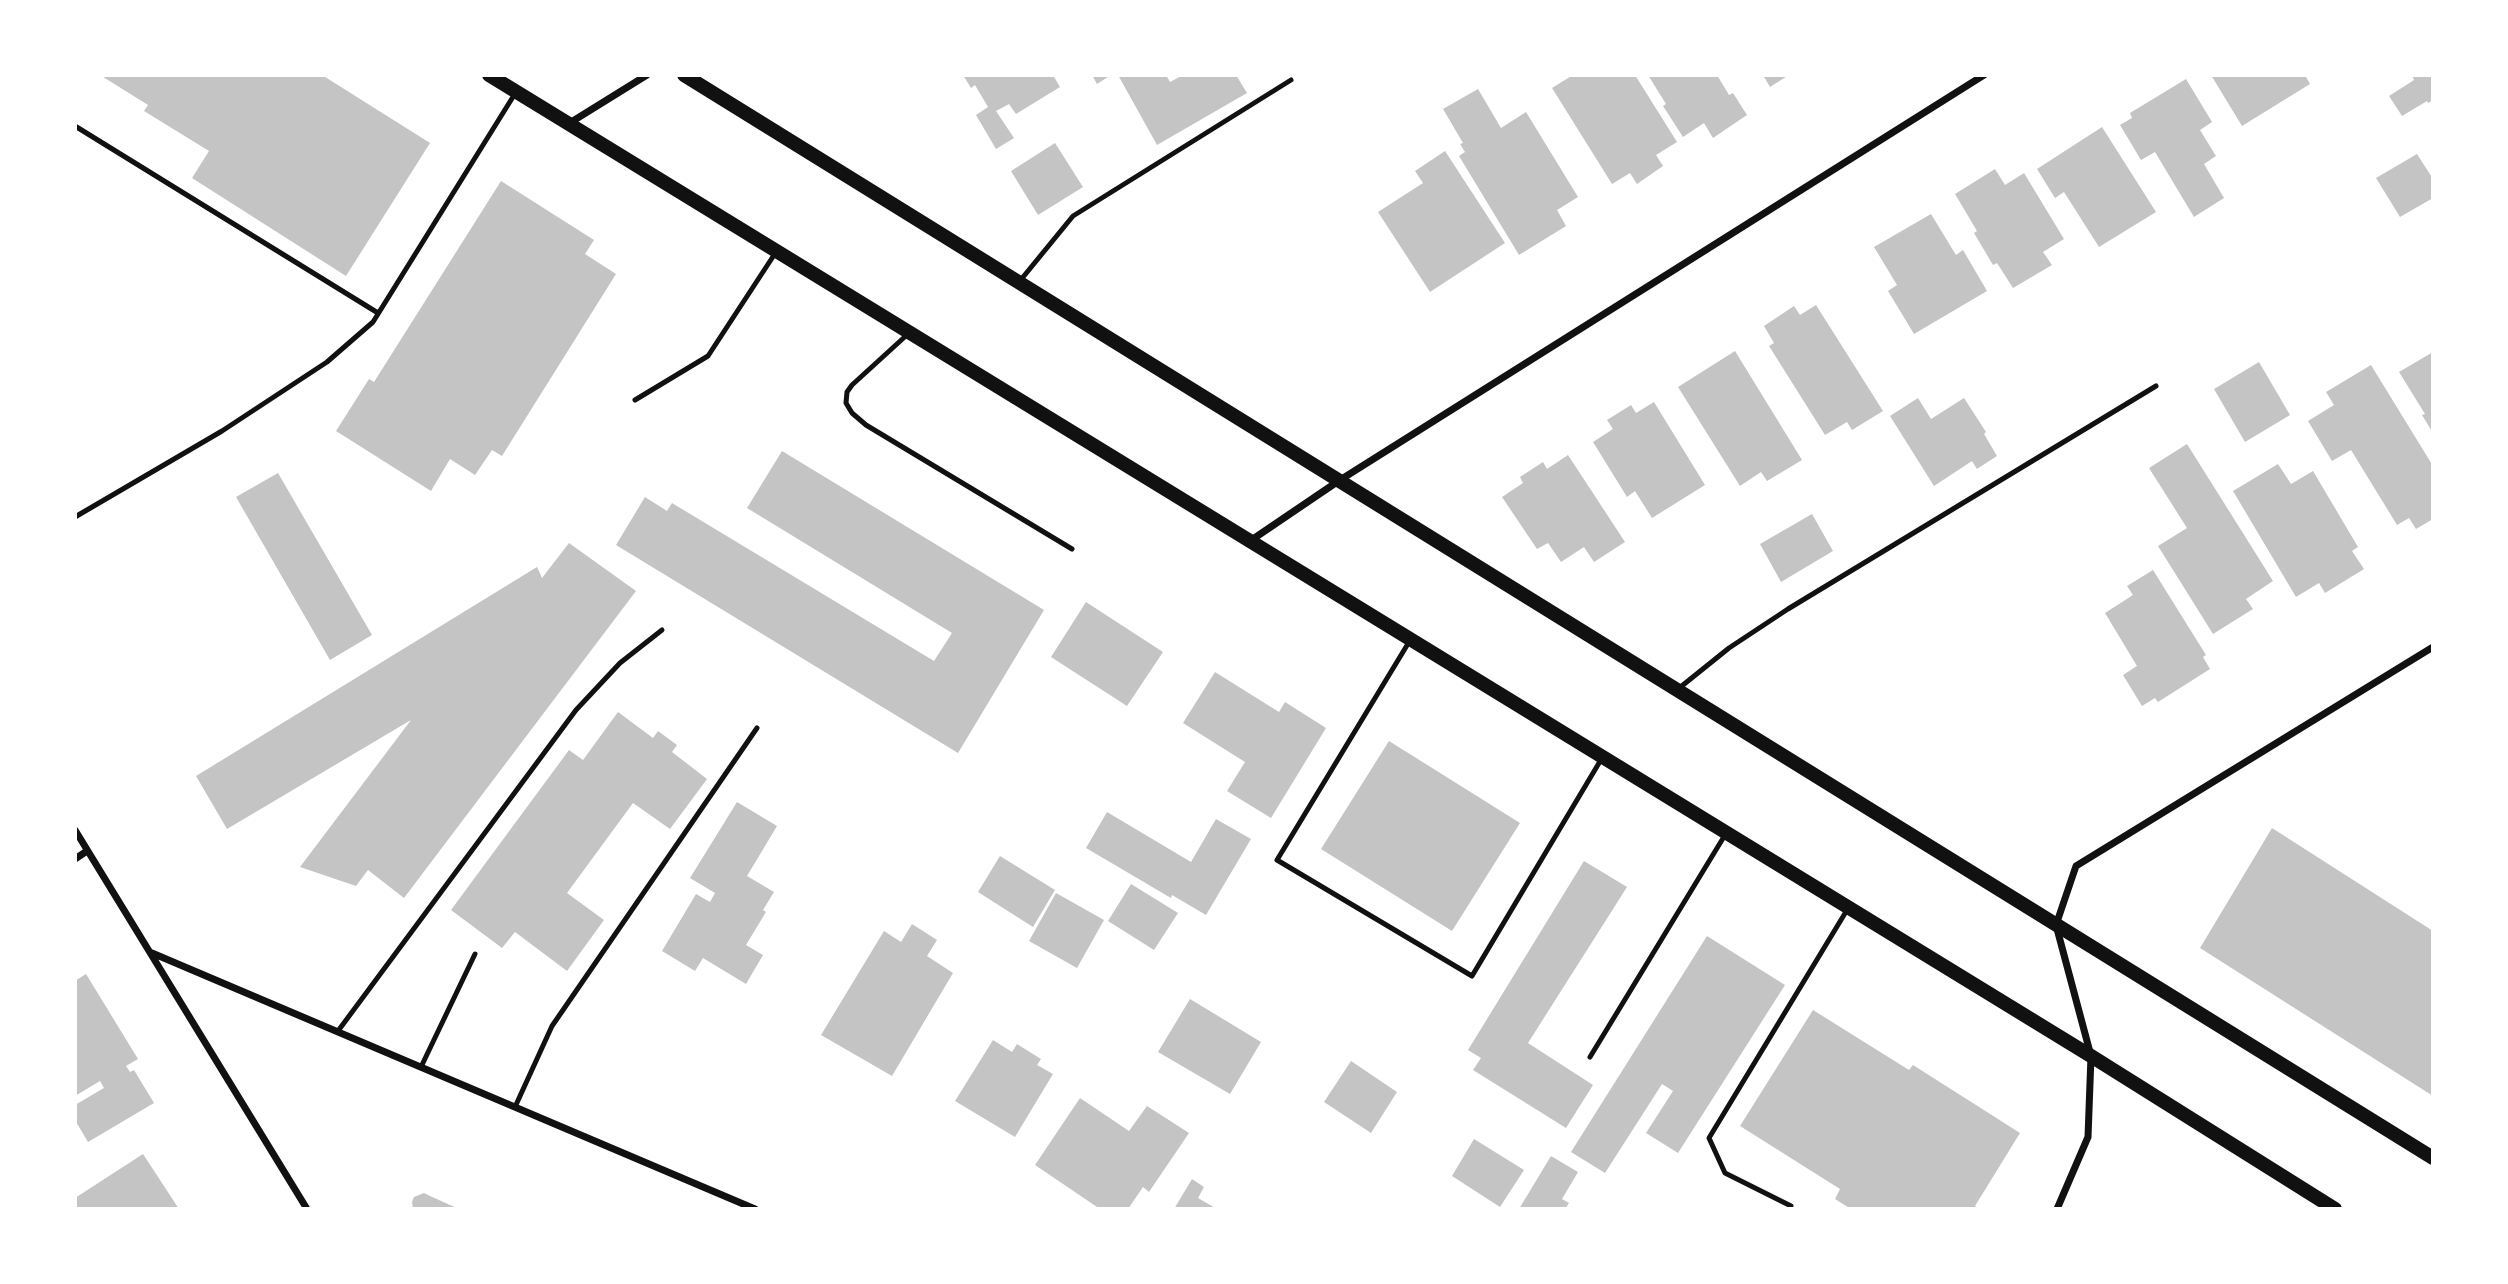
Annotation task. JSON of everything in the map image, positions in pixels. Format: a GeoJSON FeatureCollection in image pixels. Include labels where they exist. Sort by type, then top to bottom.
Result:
{"type":"FeatureCollection","features":[{"type":"Feature","properties":{"kind":"main road"},"geometry":{"type":"LineString","coordinates":[[489,75],[2091,1056],[2334,1209]]}},
{"type":"Feature","properties":{"kind":"main road"},"geometry":{"type":"LineString","coordinates":[[684,75],[2433,1158]]}},
{"type":"Feature","properties":{"kind":"street"},"geometry":{"type":"LineString","coordinates":[[568,124],[647,75]]}},
{"type":"Feature","properties":{"kind":"street"},"geometry":{"type":"LineString","coordinates":[[1250,541],[1340,480],[1984,75]]}},
{"type":"Feature","properties":{"kind":"street"},"geometry":{"type":"LineString","coordinates":[[2057,1209],[2088,1138],[2091,1056],[2056,925],[2076,866],[2433,647]]}},
{"type":"Feature","properties":{"kind":"street"},"geometry":{"type":"LineString","coordinates":[[75,830],[307,1209]]}},
{"type":"Feature","properties":{"kind":"street"},"geometry":{"type":"LineString","coordinates":[[75,859],[87,851]]}},
{"type":"Feature","properties":{"kind":"street"},"geometry":{"type":"LineString","coordinates":[[152,953],[755,1209]]}},
{"type":"Feature","properties":{"kind":"lane"},"geometry":{"type":"LineString","coordinates":[[1019,282],[1073,216],[1291,80]]}},
{"type":"Feature","properties":{"kind":"lane"},"geometry":{"type":"LineString","coordinates":[[75,517],[222,432],[327,362],[373,322],[516,92]]}},
{"type":"Feature","properties":{"kind":"lane"},"geometry":{"type":"LineString","coordinates":[[75,126],[378,313]]}},
{"type":"Feature","properties":{"kind":"lane"},"geometry":{"type":"LineString","coordinates":[[635,400],[708,356],[776,252]]}},
{"type":"Feature","properties":{"kind":"lane"},"geometry":{"type":"LineString","coordinates":[[909,333],[847,392],[846,403],[852,413],[866,425],[1072,549]]}},
{"type":"Feature","properties":{"kind":"lane"},"geometry":{"type":"LineString","coordinates":[[1678,689],[1729,648],[1788,608],[2156,386]]}},
{"type":"Feature","properties":{"kind":"lane"},"geometry":{"type":"LineString","coordinates":[[338,1031],[576,710],[620,663],[662,630]]}},
{"type":"Feature","properties":{"kind":"lane"},"geometry":{"type":"LineString","coordinates":[[1410,639],[1277,860],[1472,976],[1602,756]]}},
{"type":"Feature","properties":{"kind":"lane"},"geometry":{"type":"LineString","coordinates":[[515,1107],[552,1026],[757,728]]}},
{"type":"Feature","properties":{"kind":"lane"},"geometry":{"type":"LineString","coordinates":[[1590,1057],[1727,833]]}},
{"type":"Feature","properties":{"kind":"lane"},"geometry":{"type":"LineString","coordinates":[[1791,1206],[1725,1172],[1709,1138],[1849,908]]}},
{"type":"Feature","properties":{"kind":"lane"},"geometry":{"type":"LineString","coordinates":[[421,1067],[475,954]]}},
{"type":"Feature","properties":{"kind":"building"},"geometry":{"type":"Polygon","coordinates":[[[100,75],[322,75],[430,143],[346,276],[192,178],[209,151],[144,111],[148,105],[100,75]]]}},
{"type":"Feature","properties":{"kind":"building"},"geometry":{"type":"Polygon","coordinates":[[[963,75],[1053,75],[1060,87],[1016,114],[1009,104],[996,111],[1014,138],[996,149],[976,115],[988,107],[975,85],[971,88],[963,75]]]}},
{"type":"Feature","properties":{"kind":"building"},"geometry":{"type":"Polygon","coordinates":[[[1092,75],[1111,75],[1097,84],[1092,75]]]}},
{"type":"Feature","properties":{"kind":"building"},"geometry":{"type":"Polygon","coordinates":[[[1118,75],[1166,75],[1170,82],[1183,75],[1236,75],[1247,93],[1157,145],[1118,75]]]}},
{"type":"Feature","properties":{"kind":"building"},"geometry":{"type":"Polygon","coordinates":[[[1573,75],[1635,75],[1677,142],[1656,155],[1663,166],[1637,184],[1630,173],[1612,184],[1552,88],[1573,75]]]}},
{"type":"Feature","properties":{"kind":"building"},"geometry":{"type":"Polygon","coordinates":[[[1648,75],[1717,75],[1729,95],[1733,93],[1747,115],[1713,138],[1704,123],[1683,137],[1663,106],[1666,104],[1648,75]]]}},
{"type":"Feature","properties":{"kind":"building"},"geometry":{"type":"Polygon","coordinates":[[[1763,75],[1789,75],[1770,87],[1763,75]]]}},
{"type":"Feature","properties":{"kind":"building"},"geometry":{"type":"Polygon","coordinates":[[[2211,75],[2305,75],[2310,84],[2242,126],[2211,75]]]}},
{"type":"Feature","properties":{"kind":"building"},"geometry":{"type":"Polygon","coordinates":[[[2412,75],[2433,75],[2433,100],[2402,116],[2389,96],[2414,80],[2412,75]]]}},
{"type":"Feature","properties":{"kind":"building"},"geometry":{"type":"Polygon","coordinates":[[[2186,79],[2212,122],[2200,130],[2216,156],[2204,164],[2224,198],[2194,217],[2155,152],[2141,160],[2120,125],[2132,118],[2130,113],[2186,79]]]}},
{"type":"Feature","properties":{"kind":"building"},"geometry":{"type":"Polygon","coordinates":[[[1478,89],[1501,128],[1526,112],[1578,197],[1557,210],[1566,226],[1519,255],[1459,156],[1465,152],[1460,144],[1463,143],[1443,109],[1478,89]]]}},
{"type":"Feature","properties":{"kind":"building"},"geometry":{"type":"Polygon","coordinates":[[[2102,127],[2156,212],[2099,247],[2064,192],[2055,198],[2037,169],[2102,127]]]}},
{"type":"Feature","properties":{"kind":"building"},"geometry":{"type":"Polygon","coordinates":[[[1055,143],[1083,187],[1038,215],[1011,171],[1055,143]]]}},
{"type":"Feature","properties":{"kind":"building"},"geometry":{"type":"Polygon","coordinates":[[[1445,151],[1505,243],[1430,292],[1378,212],[1423,183],[1415,171],[1445,151]]]}},
{"type":"Feature","properties":{"kind":"building"},"geometry":{"type":"Polygon","coordinates":[[[2417,154],[2433,179],[2433,198],[2400,217],[2376,178],[2417,154]]]}},
{"type":"Feature","properties":{"kind":"building"},"geometry":{"type":"Polygon","coordinates":[[[1995,169],[2005,185],[2024,173],[2064,239],[2043,252],[2052,265],[2013,288],[1997,263],[1993,265],[1955,194],[1995,169]]]}},
{"type":"Feature","properties":{"kind":"building"},"geometry":{"type":"Polygon","coordinates":[[[501,181],[594,240],[585,254],[616,274],[502,456],[492,450],[475,475],[450,459],[431,491],[336,431],[369,379],[374,382],[501,181]]]}},
{"type":"Feature","properties":{"kind":"building"},"geometry":{"type":"Polygon","coordinates":[[[1931,214],[1956,255],[1963,250],[1987,291],[1914,334],[1888,291],[1897,285],[1874,247],[1931,214]]]}},
{"type":"Feature","properties":{"kind":"building"},"geometry":{"type":"Polygon","coordinates":[[[1816,305],[1883,411],[1852,430],[1847,422],[1825,435],[1769,346],[1774,343],[1764,326],[1794,306],[1800,315],[1816,305]]]}},
{"type":"Feature","properties":{"kind":"building"},"geometry":{"type":"Polygon","coordinates":[[[1735,351],[1802,460],[1767,481],[1761,472],[1740,486],[1678,387],[1735,351]]]}},
{"type":"Feature","properties":{"kind":"building"},"geometry":{"type":"Polygon","coordinates":[[[2433,352],[2433,433],[2422,415],[2425,414],[2399,372],[2433,352]]]}},
{"type":"Feature","properties":{"kind":"building"},"geometry":{"type":"Polygon","coordinates":[[[2259,362],[2290,415],[2245,442],[2214,389],[2259,362]]]}},
{"type":"Feature","properties":{"kind":"building"},"geometry":{"type":"Polygon","coordinates":[[[2371,365],[2433,466],[2433,519],[2416,529],[2409,518],[2397,525],[2351,450],[2332,461],[2308,421],[2334,405],[2326,392],[2371,365]]]}},
{"type":"Feature","properties":{"kind":"building"},"geometry":{"type":"Polygon","coordinates":[[[1918,398],[1931,419],[1964,398],[1986,432],[1984,434],[1997,456],[1977,469],[1972,461],[1934,486],[1890,416],[1918,398]]]}},
{"type":"Feature","properties":{"kind":"building"},"geometry":{"type":"Polygon","coordinates":[[[1654,402],[1705,485],[1652,518],[1635,491],[1627,497],[1593,442],[1613,429],[1607,420],[1631,405],[1636,413],[1654,402]]]}},
{"type":"Feature","properties":{"kind":"building"},"geometry":{"type":"Polygon","coordinates":[[[2187,444],[2273,581],[2246,599],[2253,609],[2213,634],[2158,546],[2187,528],[2149,468],[2187,444]]]}},
{"type":"Feature","properties":{"kind":"building"},"geometry":{"type":"Polygon","coordinates":[[[782,451],[1044,610],[958,753],[616,545],[645,497],[667,511],[672,503],[934,661],[952,633],[747,508],[782,451]]]}},
{"type":"Feature","properties":{"kind":"building"},"geometry":{"type":"Polygon","coordinates":[[[1568,455],[1625,542],[1594,562],[1584,547],[1561,562],[1548,543],[1537,549],[1502,497],[1523,483],[1520,477],[1543,462],[1547,469],[1568,455]]]}},
{"type":"Feature","properties":{"kind":"building"},"geometry":{"type":"Polygon","coordinates":[[[2278,464],[2291,484],[2313,471],[2358,547],[2352,551],[2364,569],[2325,593],[2319,583],[2296,597],[2233,491],[2278,464]]]}},
{"type":"Feature","properties":{"kind":"building"},"geometry":{"type":"Polygon","coordinates":[[[278,473],[372,635],[330,660],[236,497],[278,473]]]}},
{"type":"Feature","properties":{"kind":"building"},"geometry":{"type":"Polygon","coordinates":[[[1812,514],[1833,551],[1781,582],[1760,544],[1812,514]]]}},
{"type":"Feature","properties":{"kind":"building"},"geometry":{"type":"Polygon","coordinates":[[[569,543],[636,591],[404,898],[368,870],[356,886],[300,867],[411,720],[227,829],[196,776],[537,567],[542,578],[569,543]]]}},
{"type":"Feature","properties":{"kind":"building"},"geometry":{"type":"Polygon","coordinates":[[[2153,570],[2206,655],[2203,657],[2210,669],[2158,702],[2155,698],[2142,706],[2123,675],[2137,666],[2105,613],[2133,595],[2127,586],[2153,570]]]}},
{"type":"Feature","properties":{"kind":"building"},"geometry":{"type":"Polygon","coordinates":[[[1086,602],[1163,652],[1127,706],[1051,657],[1086,602]]]}},
{"type":"Feature","properties":{"kind":"building"},"geometry":{"type":"Polygon","coordinates":[[[1215,672],[1279,712],[1285,702],[1326,728],[1271,818],[1227,791],[1245,762],[1183,723],[1215,672]]]}},
{"type":"Feature","properties":{"kind":"building"},"geometry":{"type":"Polygon","coordinates":[[[618,712],[653,738],[658,731],[677,745],[672,752],[707,779],[670,829],[633,803],[567,893],[604,920],[567,971],[515,932],[502,948],[451,910],[569,750],[583,760],[618,712]]]}},
{"type":"Feature","properties":{"kind":"building"},"geometry":{"type":"Polygon","coordinates":[[[1389,741],[1520,823],[1452,931],[1321,849],[1389,741]]]}},
{"type":"Feature","properties":{"kind":"building"},"geometry":{"type":"Polygon","coordinates":[[[737,802],[777,826],[747,876],[774,892],[763,910],[766,912],[746,945],[763,955],[746,984],[703,958],[695,971],[662,951],[696,894],[710,902],[715,893],[690,878],[737,802]]]}},
{"type":"Feature","properties":{"kind":"building"},"geometry":{"type":"Polygon","coordinates":[[[1107,812],[1191,862],[1216,819],[1251,839],[1206,915],[1172,895],[1171,898],[1086,848],[1107,812]]]}},
{"type":"Feature","properties":{"kind":"building"},"geometry":{"type":"Polygon","coordinates":[[[2272,828],[2433,931],[2433,1096],[2200,948],[2272,828]]]}},
{"type":"Feature","properties":{"kind":"building"},"geometry":{"type":"Polygon","coordinates":[[[1000,856],[1055,890],[1033,927],[978,892],[1000,856]]]}},
{"type":"Feature","properties":{"kind":"building"},"geometry":{"type":"Polygon","coordinates":[[[1584,861],[1627,887],[1528,1043],[1593,1085],[1566,1128],[1473,1070],[1481,1058],[1468,1050],[1584,861]]]}},
{"type":"Feature","properties":{"kind":"building"},"geometry":{"type":"Polygon","coordinates":[[[1131,884],[1178,913],[1154,950],[1108,921],[1131,884]]]}},
{"type":"Feature","properties":{"kind":"building"},"geometry":{"type":"Polygon","coordinates":[[[1056,893],[1104,920],[1077,968],[1029,941],[1056,893]]]}},
{"type":"Feature","properties":{"kind":"building"},"geometry":{"type":"Polygon","coordinates":[[[912,924],[937,940],[927,956],[953,973],[892,1076],[821,1035],[884,931],[901,942],[912,924]]]}},
{"type":"Feature","properties":{"kind":"building"},"geometry":{"type":"Polygon","coordinates":[[[1707,936],[1785,985],[1678,1153],[1646,1133],[1673,1091],[1662,1084],[1605,1173],[1571,1152],[1707,936]]]}},
{"type":"Feature","properties":{"kind":"building"},"geometry":{"type":"Polygon","coordinates":[[[86,974],[138,1059],[126,1066],[130,1072],[134,1070],[154,1103],[88,1142],[75,1120],[75,1105],[104,1088],[100,1081],[75,1096],[75,981],[86,974]]]}},
{"type":"Feature","properties":{"kind":"building"},"geometry":{"type":"Polygon","coordinates":[[[1190,999],[1261,1042],[1230,1094],[1158,1052],[1190,999]]]}},
{"type":"Feature","properties":{"kind":"building"},"geometry":{"type":"Polygon","coordinates":[[[1813,1010],[1909,1070],[1913,1065],[2020,1133],[1975,1206],[1980,1209],[1851,1209],[1835,1199],[1840,1189],[1740,1126],[1813,1010]]]}},
{"type":"Feature","properties":{"kind":"building"},"geometry":{"type":"Polygon","coordinates":[[[993,1040],[1012,1052],[1017,1044],[1041,1059],[1037,1065],[1053,1074],[1015,1137],[955,1101],[993,1040]]]}},
{"type":"Feature","properties":{"kind":"building"},"geometry":{"type":"Polygon","coordinates":[[[1351,1061],[1397,1092],[1371,1133],[1324,1102],[1351,1061]]]}},
{"type":"Feature","properties":{"kind":"building"},"geometry":{"type":"Polygon","coordinates":[[[1080,1098],[1129,1131],[1147,1106],[1189,1133],[1149,1192],[1143,1187],[1128,1209],[1100,1209],[1035,1165],[1080,1098]]]}},
{"type":"Feature","properties":{"kind":"building"},"geometry":{"type":"Polygon","coordinates":[[[1474,1139],[1524,1170],[1500,1207],[1452,1176],[1474,1139]]]}},
{"type":"Feature","properties":{"kind":"building"},"geometry":{"type":"Polygon","coordinates":[[[143,1154],[179,1209],[75,1209],[75,1198],[143,1154]]]}},
{"type":"Feature","properties":{"kind":"building"},"geometry":{"type":"Polygon","coordinates":[[[1551,1156],[1578,1172],[1562,1199],[1569,1203],[1565,1209],[1519,1209],[1551,1156]]]}},
{"type":"Feature","properties":{"kind":"building"},"geometry":{"type":"Polygon","coordinates":[[[1192,1179],[1204,1187],[1198,1198],[1217,1209],[1174,1209],[1192,1179]]]}},
{"type":"Feature","properties":{"kind":"building"},"geometry":{"type":"Polygon","coordinates":[[[424,1193],[459,1209],[413,1209],[414,1197],[424,1193]]]}}]}
